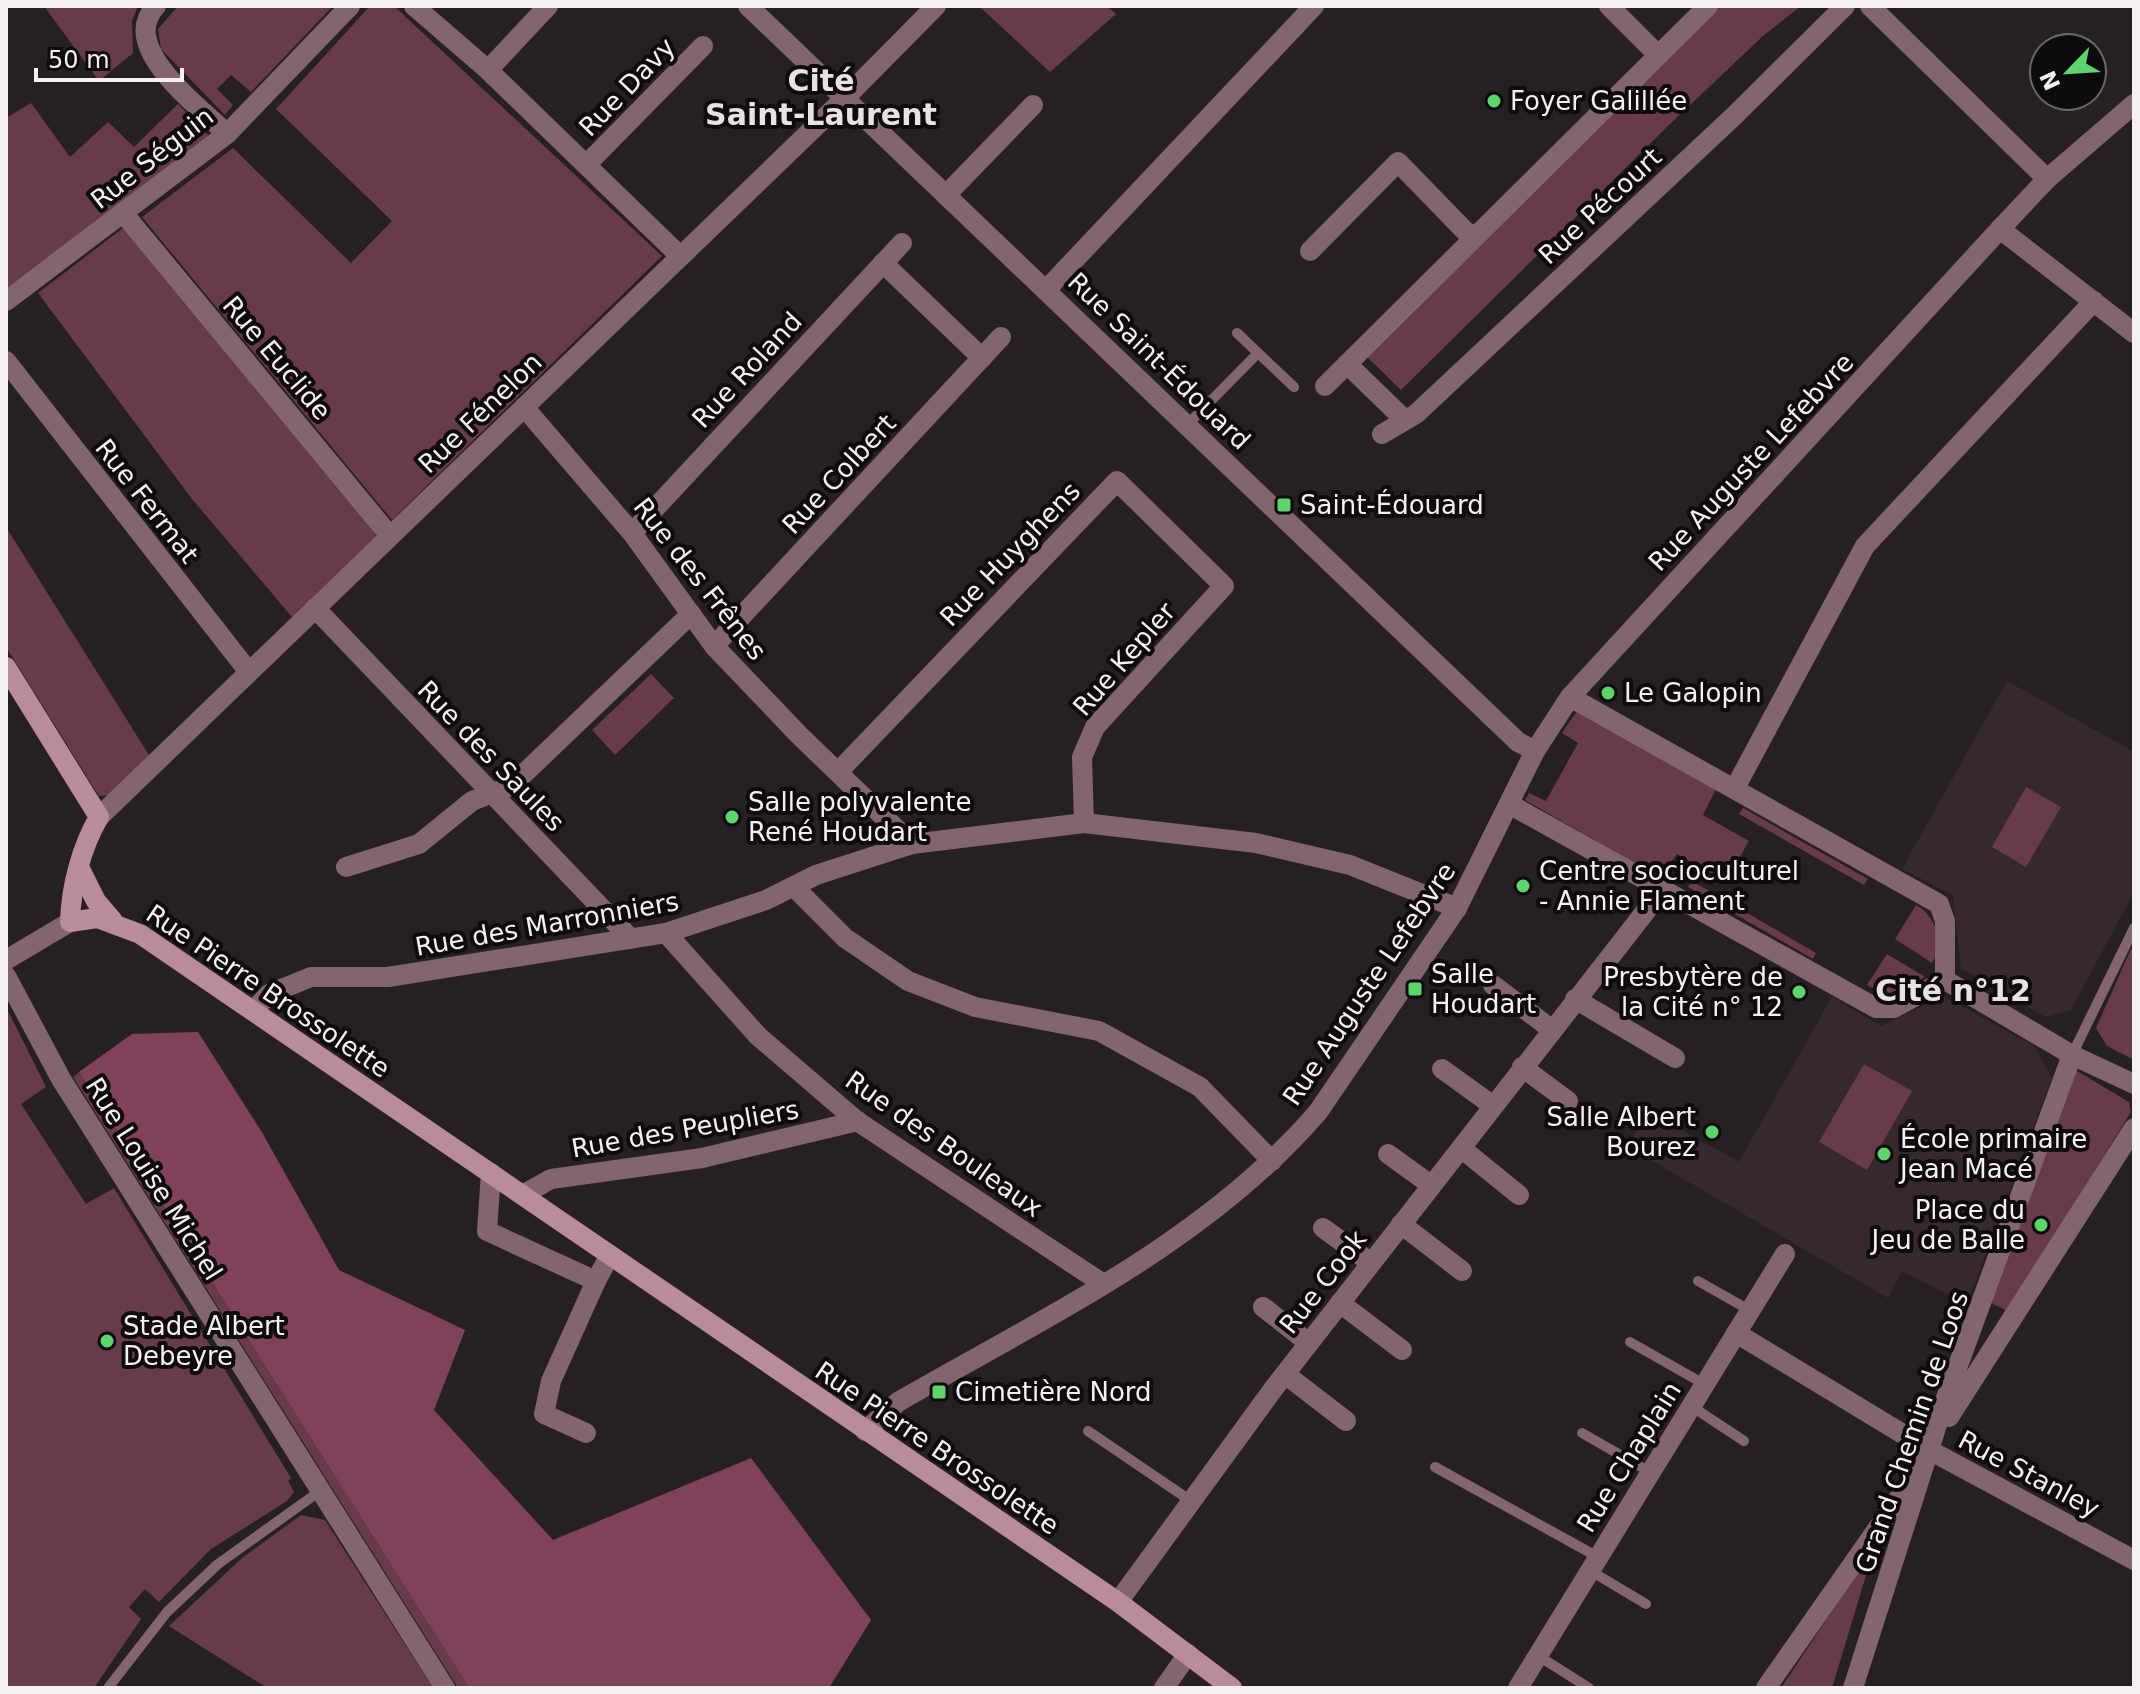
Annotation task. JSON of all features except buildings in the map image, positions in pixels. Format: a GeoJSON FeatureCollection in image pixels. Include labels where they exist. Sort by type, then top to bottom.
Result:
{"type":"FeatureCollection","features":[{"type":"Feature","properties":{"kind":"street"},"geometry":{"type":"LineString","coordinates":[[156,6],[144,29],[151,57],[227,134]]}},
{"type":"Feature","properties":{"kind":"street","name":"Rue Séguin"},"geometry":{"type":"LineString","coordinates":[[6,301],[227,134],[350,6]]}},
{"type":"Feature","properties":{"kind":"street"},"geometry":{"type":"LineString","coordinates":[[414,6],[488,70],[680,256]]}},
{"type":"Feature","properties":{"kind":"street"},"geometry":{"type":"LineString","coordinates":[[488,70],[548,6]]}},
{"type":"Feature","properties":{"kind":"street","name":"Rue Saint-Édouard"},"geometry":{"type":"LineString","coordinates":[[748,6],[1511,735],[1535,751]]}},
{"type":"Feature","properties":{"kind":"street","name":"Rue Fénelon"},"geometry":{"type":"LineString","coordinates":[[70,922],[74,887],[90,832],[99,817],[845,98],[936,6]]}},
{"type":"Feature","properties":{"kind":"street"},"geometry":{"type":"LineString","coordinates":[[1046,290],[1314,6]]}},
{"type":"Feature","properties":{"kind":"street"},"geometry":{"type":"LineString","coordinates":[[1609,6],[1658,55]]}},
{"type":"Feature","properties":{"kind":"street"},"geometry":{"type":"LineString","coordinates":[[1325,386],[1708,6]]}},
{"type":"Feature","properties":{"kind":"street","name":"Rue Pécourt"},"geometry":{"type":"LineString","coordinates":[[1382,434],[1416,414],[1711,137],[1845,6]]}},
{"type":"Feature","properties":{"kind":"street"},"geometry":{"type":"LineString","coordinates":[[1870,6],[2047,179]]}},
{"type":"Feature","properties":{"kind":"street","name":"Rue Davy"},"geometry":{"type":"LineString","coordinates":[[587,164],[703,46]]}},
{"type":"Feature","properties":{"kind":"street","name":"Rue Auguste Lefebvre"},"geometry":{"type":"LineString","coordinates":[[865,1431],[898,1402],[1207,1218],[1272,1161],[1318,1112],[1457,908],[1535,751],[1570,697],[2047,179],[2134,104]]}},
{"type":"Feature","properties":{"kind":"street"},"geometry":{"type":"LineString","coordinates":[[946,195],[1033,105]]}},
{"type":"Feature","properties":{"kind":"street"},"geometry":{"type":"LineString","coordinates":[[1310,251],[1398,162],[1465,231],[1475,237]]}},
{"type":"Feature","properties":{"kind":"street","name":"Rue Euclide"},"geometry":{"type":"LineString","coordinates":[[124,214],[390,536]]}},
{"type":"Feature","properties":{"kind":"street"},"geometry":{"type":"LineString","coordinates":[[2000,229],[2134,333]]}},
{"type":"Feature","properties":{"kind":"street","name":"Rue Roland"},"geometry":{"type":"LineString","coordinates":[[632,533],[902,243]]}},
{"type":"Feature","properties":{"kind":"street"},"geometry":{"type":"LineString","coordinates":[[883,263],[982,358]]}},
{"type":"Feature","properties":{"kind":"street"},"geometry":{"type":"LineString","coordinates":[[1735,788],[1865,546],[2094,301]]}},
{"type":"Feature","properties":{"kind":"street","name":"Rue Colbert"},"geometry":{"type":"LineString","coordinates":[[714,646],[1001,337]]}},
{"type":"Feature","properties":{"kind":"street","name":"Rue Fermat"},"geometry":{"type":"LineString","coordinates":[[6,361],[249,672]]}},
{"type":"Feature","properties":{"kind":"street"},"geometry":{"type":"LineString","coordinates":[[1347,364],[1405,420]]}},
{"type":"Feature","properties":{"kind":"street","name":"Rue des Frênes"},"geometry":{"type":"LineString","coordinates":[[524,407],[632,533],[714,646],[912,844]]}},
{"type":"Feature","properties":{"kind":"street","name":"Rue Huyghens"},"geometry":{"type":"LineString","coordinates":[[838,772],[1117,481],[1224,586]]}},
{"type":"Feature","properties":{"kind":"street","name":"Rue Kepler"},"geometry":{"type":"LineString","coordinates":[[1084,823],[1082,757],[1095,727],[1224,586]]}},
{"type":"Feature","properties":{"kind":"street","name":"Rue des Saules"},"geometry":{"type":"LineString","coordinates":[[315,608],[490,795],[631,939]]}},
{"type":"Feature","properties":{"kind":"street"},"geometry":{"type":"LineString","coordinates":[[346,867],[419,844],[472,801],[511,786],[691,614]]}},
{"type":"Feature","properties":{"kind":"street"},"geometry":{"type":"LineString","coordinates":[[6,667],[99,817]]}},
{"type":"Feature","properties":{"kind":"street"},"geometry":{"type":"LineString","coordinates":[[1570,697],[1939,904],[1945,921],[1945,980]]}},
{"type":"Feature","properties":{"kind":"street"},"geometry":{"type":"LineString","coordinates":[[1509,804],[1876,1008],[1894,1008],[1945,980]]}},
{"type":"Feature","properties":{"kind":"street","name":"Rue des Marronniers"},"geometry":{"type":"LineString","coordinates":[[253,1011],[269,994],[311,977],[388,977],[666,933],[694,927],[794,887],[816,875],[912,844],[1084,823],[1269,846],[1350,865],[1457,908]]}},
{"type":"Feature","properties":{"kind":"street"},"geometry":{"type":"LineString","coordinates":[[80,869],[96,901],[113,921]]}},
{"type":"Feature","properties":{"kind":"street"},"geometry":{"type":"LineString","coordinates":[[794,887],[845,938],[908,981],[975,1007],[1099,1031],[1200,1087],[1272,1161]]}},
{"type":"Feature","properties":{"kind":"street","name":"Rue Cook"},"geometry":{"type":"LineString","coordinates":[[1118,1602],[1285,1374],[1663,889]]}},
{"type":"Feature","properties":{"kind":"street","name":"Rue Pierre Brossolette"},"geometry":{"type":"LineString","coordinates":[[6,960],[70,922],[97,918],[113,921],[140,934],[1118,1602],[1232,1688]]}},
{"type":"Feature","properties":{"kind":"street","name":"Rue des Bouleaux"},"geometry":{"type":"LineString","coordinates":[[666,933],[758,1036],[858,1121],[1102,1283]]}},
{"type":"Feature","properties":{"kind":"street","name":"Rue Louise Michel"},"geometry":{"type":"LineString","coordinates":[[6,976],[61,1079],[445,1688]]}},
{"type":"Feature","properties":{"kind":"street"},"geometry":{"type":"LineString","coordinates":[[1945,980],[2072,1055],[2134,1084]]}},
{"type":"Feature","properties":{"kind":"street"},"geometry":{"type":"LineString","coordinates":[[1493,985],[1551,1029]]}},
{"type":"Feature","properties":{"kind":"street"},"geometry":{"type":"LineString","coordinates":[[1575,999],[1675,1058]]}},
{"type":"Feature","properties":{"kind":"street","name":"Grand Chemin de Loos"},"geometry":{"type":"LineString","coordinates":[[1853,1688],[1942,1409],[2072,1055]]}},
{"type":"Feature","properties":{"kind":"street"},"geometry":{"type":"LineString","coordinates":[[1522,1067],[1568,1101]]}},
{"type":"Feature","properties":{"kind":"street"},"geometry":{"type":"LineString","coordinates":[[1442,1069],[1492,1105]]}},
{"type":"Feature","properties":{"kind":"street","name":"Rue des Peupliers"},"geometry":{"type":"LineString","coordinates":[[524,1194],[551,1179],[702,1158],[858,1121]]}},
{"type":"Feature","properties":{"kind":"street"},"geometry":{"type":"LineString","coordinates":[[1766,1688],[1931,1451],[1951,1414],[2134,1128]]}},
{"type":"Feature","properties":{"kind":"street"},"geometry":{"type":"LineString","coordinates":[[1461,1148],[1519,1195]]}},
{"type":"Feature","properties":{"kind":"street"},"geometry":{"type":"LineString","coordinates":[[1388,1154],[1431,1185]]}},
{"type":"Feature","properties":{"kind":"street"},"geometry":{"type":"LineString","coordinates":[[491,1173],[487,1231],[596,1281]]}},
{"type":"Feature","properties":{"kind":"street"},"geometry":{"type":"LineString","coordinates":[[1401,1224],[1462,1271]]}},
{"type":"Feature","properties":{"kind":"street"},"geometry":{"type":"LineString","coordinates":[[1323,1228],[1371,1263]]}},
{"type":"Feature","properties":{"kind":"street","name":"Rue Chaplain"},"geometry":{"type":"LineString","coordinates":[[1518,1688],[1785,1254]]}},
{"type":"Feature","properties":{"kind":"street"},"geometry":{"type":"LineString","coordinates":[[586,1433],[544,1414],[551,1381],[610,1255]]}},
{"type":"Feature","properties":{"kind":"street"},"geometry":{"type":"LineString","coordinates":[[1340,1303],[1402,1350]]}},
{"type":"Feature","properties":{"kind":"street"},"geometry":{"type":"LineString","coordinates":[[1263,1307],[1309,1343]]}},
{"type":"Feature","properties":{"kind":"street","name":"Rue Stanley"},"geometry":{"type":"LineString","coordinates":[[1736,1333],[1931,1451],[2134,1560]]}},
{"type":"Feature","properties":{"kind":"street"},"geometry":{"type":"LineString","coordinates":[[1285,1374],[1346,1421]]}},
{"type":"Feature","properties":{"kind":"street"},"geometry":{"type":"LineString","coordinates":[[1164,1688],[1188,1654]]}},
{"type":"Feature","properties":{"kind":"lane"},"geometry":{"type":"LineString","coordinates":[[1237,333],[1294,387]]}},
{"type":"Feature","properties":{"kind":"lane"},"geometry":{"type":"LineString","coordinates":[[1188,424],[1258,353]]}},
{"type":"Feature","properties":{"kind":"lane","name":"Grand Chemin de Loos"},"geometry":{"type":"LineString","coordinates":[[2072,1055],[2134,928]]}},
{"type":"Feature","properties":{"kind":"lane"},"geometry":{"type":"LineString","coordinates":[[1698,1281],[1751,1311]]}},
{"type":"Feature","properties":{"kind":"lane"},"geometry":{"type":"LineString","coordinates":[[1630,1342],[1704,1384]]}},
{"type":"Feature","properties":{"kind":"lane"},"geometry":{"type":"LineString","coordinates":[[1691,1406],[1744,1441]]}},
{"type":"Feature","properties":{"kind":"lane"},"geometry":{"type":"LineString","coordinates":[[1088,1431],[1191,1501]]}},
{"type":"Feature","properties":{"kind":"lane"},"geometry":{"type":"LineString","coordinates":[[1582,1433],[1650,1472]]}},
{"type":"Feature","properties":{"kind":"lane"},"geometry":{"type":"LineString","coordinates":[[1435,1467],[1594,1564],[1646,1604]]}},
{"type":"Feature","properties":{"kind":"lane"},"geometry":{"type":"LineString","coordinates":[[108,1688],[167,1612],[208,1573],[320,1491]]}},
{"type":"Feature","properties":{"kind":"lane"},"geometry":{"type":"LineString","coordinates":[[1537,1655],[1589,1688]]}},
{"type":"Feature","properties":{"kind":"shaded area"},"geometry":{"type":"Polygon","coordinates":[[[44,6],[138,6],[132,21],[133,53],[99,81],[44,6]]]}},
{"type":"Feature","properties":{"kind":"shaded area"},"geometry":{"type":"Polygon","coordinates":[[[178,6],[333,6],[251,92],[231,75],[217,89],[233,105],[225,115],[161,49],[158,29],[178,6]]]}},
{"type":"Feature","properties":{"kind":"shaded area"},"geometry":{"type":"Polygon","coordinates":[[[370,6],[394,6],[662,256],[392,520],[142,217],[233,148],[351,263],[392,221],[276,109],[370,6]]]}},
{"type":"Feature","properties":{"kind":"shaded area"},"geometry":{"type":"Polygon","coordinates":[[[979,6],[1107,6],[1116,14],[1050,72],[979,6]]]}},
{"type":"Feature","properties":{"kind":"shaded area"},"geometry":{"type":"Polygon","coordinates":[[[1720,6],[1801,6],[1763,36],[1670,124],[1401,390],[1366,356],[1720,6]]]}},
{"type":"Feature","properties":{"kind":"shaded area"},"geometry":{"type":"Polygon","coordinates":[[[31,103],[70,157],[108,122],[134,147],[178,104],[210,137],[6,288],[6,118],[31,103]]]}},
{"type":"Feature","properties":{"kind":"shaded area"},"geometry":{"type":"Polygon","coordinates":[[[123,228],[128,229],[375,531],[376,537],[292,617],[192,499],[38,293],[123,228]]]}},
{"type":"Feature","properties":{"kind":"shaded area"},"geometry":{"type":"Polygon","coordinates":[[[6,527],[149,755],[110,795],[99,796],[6,647],[6,527]]]}},
{"type":"Feature","properties":{"kind":"shaded area"},"geometry":{"type":"Polygon","coordinates":[[[651,674],[674,698],[615,755],[592,730],[651,674]]]}},
{"type":"Feature","properties":{"kind":"shaded area"},"geometry":{"type":"Polygon","coordinates":[[[2007,681],[2134,752],[2134,892],[2071,1010],[2046,1017],[1961,968],[1953,895],[1902,869],[2007,681]]]}},
{"type":"Feature","properties":{"kind":"shaded area"},"geometry":{"type":"Polygon","coordinates":[[[1579,708],[1717,787],[1703,815],[1749,841],[1726,881],[1677,854],[1660,878],[1525,800],[1529,793],[1546,801],[1578,743],[1562,733],[1579,708]]]}},
{"type":"Feature","properties":{"kind":"shaded area"},"geometry":{"type":"Polygon","coordinates":[[[2026,787],[2061,807],[2026,867],[1992,847],[2026,787]]]}},
{"type":"Feature","properties":{"kind":"shaded area"},"geometry":{"type":"Polygon","coordinates":[[[1743,808],[1868,879],[1864,885],[1739,814],[1743,808]]]}},
{"type":"Feature","properties":{"kind":"shaded area"},"geometry":{"type":"Polygon","coordinates":[[[1692,881],[1816,953],[1813,959],[1688,887],[1692,881]]]}},
{"type":"Feature","properties":{"kind":"shaded area"},"geometry":{"type":"Polygon","coordinates":[[[1916,905],[1929,916],[1936,931],[1938,947],[1932,963],[1895,939],[1916,905]]]}},
{"type":"Feature","properties":{"kind":"shaded area"},"geometry":{"type":"Polygon","coordinates":[[[2131,949],[2134,950],[2134,1060],[2107,1046],[2096,1028],[2131,949]]]}},
{"type":"Feature","properties":{"kind":"shaded area"},"geometry":{"type":"Polygon","coordinates":[[[1887,954],[1925,977],[1889,997],[1867,985],[1887,954]]]}},
{"type":"Feature","properties":{"kind":"shaded area","name":"École primaire Jean Macé"},"geometry":{"type":"Polygon","coordinates":[[[1943,996],[2034,1046],[2052,1078],[1967,1304],[1902,1271],[1888,1298],[1627,1146],[1650,1112],[1739,1162],[1832,997],[1881,1026],[1943,996]]]}},
{"type":"Feature","properties":{"kind":"shaded area","name":"Stade Albert Debeyre"},"geometry":{"type":"Polygon","coordinates":[[[6,1007],[46,1087],[21,1104],[86,1204],[114,1188],[291,1478],[288,1481],[294,1492],[287,1501],[211,1549],[159,1602],[145,1589],[129,1607],[141,1619],[94,1688],[6,1688],[6,1007]]]}},
{"type":"Feature","properties":{"kind":"shaded area"},"geometry":{"type":"Polygon","coordinates":[[[198,1032],[263,1134],[339,1270],[465,1330],[434,1410],[553,1540],[751,1458],[871,1620],[829,1688],[469,1688],[79,1072],[132,1034],[198,1032]]]}},
{"type":"Feature","properties":{"kind":"shaded area"},"geometry":{"type":"Polygon","coordinates":[[[1864,1064],[1912,1091],[1867,1170],[1819,1142],[1864,1064]]]}},
{"type":"Feature","properties":{"kind":"shaded area"},"geometry":{"type":"Polygon","coordinates":[[[2077,1071],[2129,1102],[2131,1112],[2008,1311],[1989,1302],[2071,1072],[2077,1071]]]}},
{"type":"Feature","properties":{"kind":"shaded area"},"geometry":{"type":"Polygon","coordinates":[[[79,1072],[469,1688],[458,1688],[73,1077],[79,1072]]]}},
{"type":"Feature","properties":{"kind":"shaded area"},"geometry":{"type":"Polygon","coordinates":[[[301,1515],[325,1520],[433,1688],[267,1688],[169,1626],[242,1558],[301,1515]]]}},
{"type":"Feature","properties":{"kind":"shaded area"},"geometry":{"type":"Polygon","coordinates":[[[1862,1566],[1867,1572],[1832,1688],[1781,1688],[1862,1566]]]}},
{"type":"Feature","properties":{"kind":"place","name":"Foyer Galillée"},"geometry":{"type":"Point","coordinates":[1494,101]}},
{"type":"Feature","properties":{"kind":"place","name":"Saint-Édouard"},"geometry":{"type":"Point","coordinates":[1284,505]}},
{"type":"Feature","properties":{"kind":"place","name":"Le Galopin"},"geometry":{"type":"Point","coordinates":[1608,693]}},
{"type":"Feature","properties":{"kind":"place","name":"Salle polyvalente René Houdart"},"geometry":{"type":"Point","coordinates":[732,817]}},
{"type":"Feature","properties":{"kind":"place","name":"Centre socioculturel - Annie Flament"},"geometry":{"type":"Point","coordinates":[1523,886]}},
{"type":"Feature","properties":{"kind":"place","name":"Salle Houdart"},"geometry":{"type":"Point","coordinates":[1415,989]}},
{"type":"Feature","properties":{"kind":"place","name":"Presbytère de la Cité n° 12"},"geometry":{"type":"Point","coordinates":[1799,992]}},
{"type":"Feature","properties":{"kind":"place","name":"Salle Albert Bourez"},"geometry":{"type":"Point","coordinates":[1712,1132]}},
{"type":"Feature","properties":{"kind":"place","name":"École primaire Jean Macé"},"geometry":{"type":"Point","coordinates":[1884,1154]}},
{"type":"Feature","properties":{"kind":"place","name":"Place du Jeu de Balle"},"geometry":{"type":"Point","coordinates":[2041,1225]}},
{"type":"Feature","properties":{"kind":"place","name":"Stade Albert Debeyre"},"geometry":{"type":"Point","coordinates":[107,1341]}},
{"type":"Feature","properties":{"kind":"place","name":"Cimetière Nord"},"geometry":{"type":"Point","coordinates":[939,1392]}},
{"type":"Feature","properties":{"kind":"district","name":"Cité Saint-Laurent"},"geometry":{"type":"Point","coordinates":[821,98]}},
{"type":"Feature","properties":{"kind":"district","name":"Cité n°12"},"geometry":{"type":"Point","coordinates":[1953,991]}}]}
